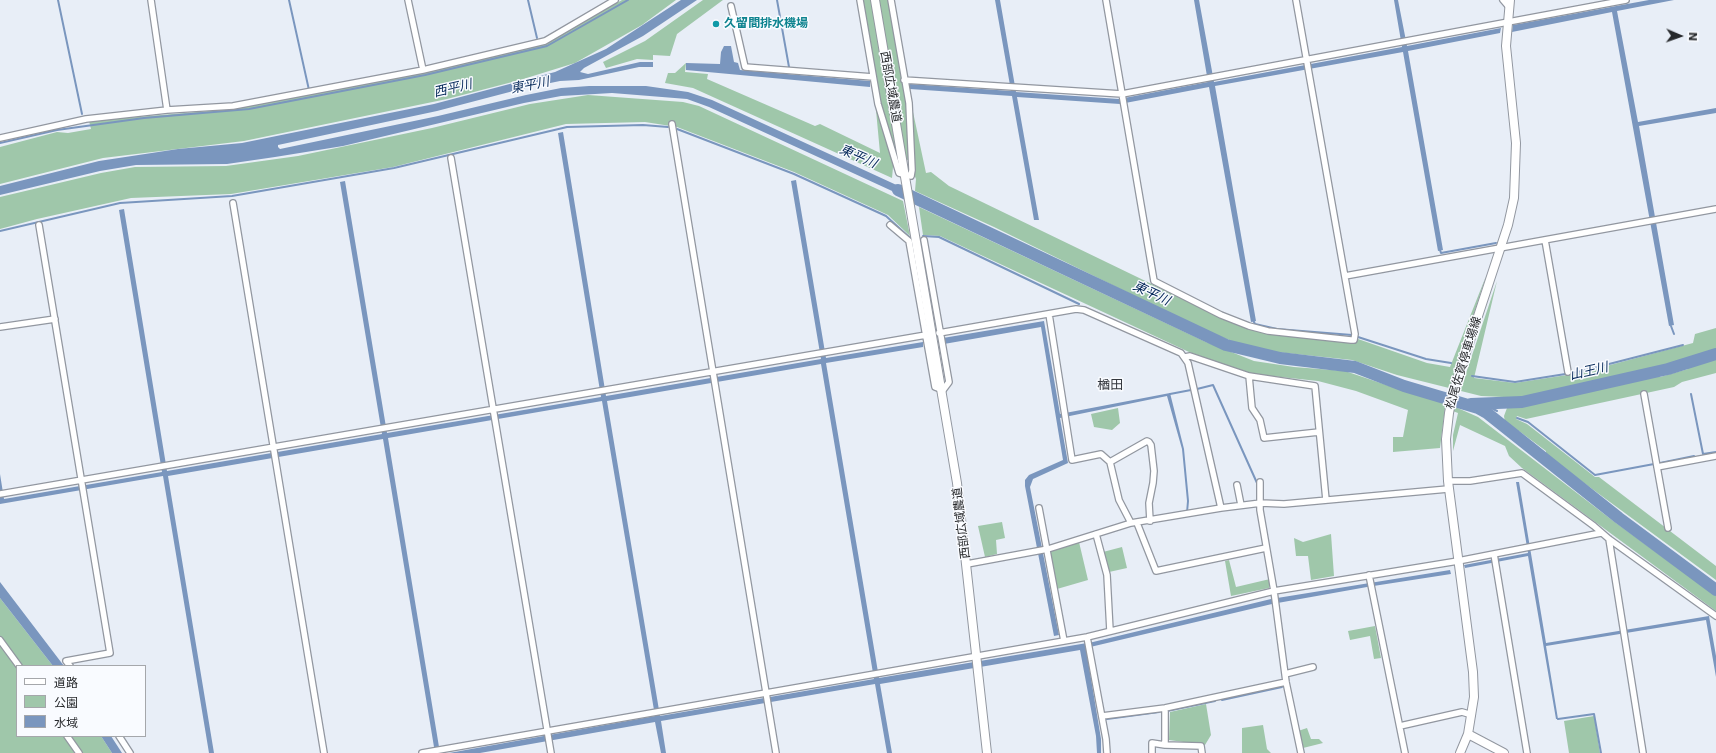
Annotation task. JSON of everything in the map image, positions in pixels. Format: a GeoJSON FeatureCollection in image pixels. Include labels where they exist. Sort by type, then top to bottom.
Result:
{"type":"FeatureCollection","features":[{"type":"Feature","properties":{"kind":"street"},"geometry":{"type":"LineString","coordinates":[[151,0],[167,110]]}},
{"type":"Feature","properties":{"kind":"street"},"geometry":{"type":"LineString","coordinates":[[408,0],[423,70]]}},
{"type":"Feature","properties":{"kind":"street"},"geometry":{"type":"LineString","coordinates":[[0,138],[86,119],[167,110],[234,106],[423,70],[545,41],[615,0]]}},
{"type":"Feature","properties":{"kind":"street"},"geometry":{"type":"LineString","coordinates":[[860,0],[878,104],[899,173],[911,176],[909,103],[891,0]]}},
{"type":"Feature","properties":{"kind":"street","name":"西部広域農道"},"geometry":{"type":"LineString","coordinates":[[875,0],[958,482],[987,753]]}},
{"type":"Feature","properties":{"kind":"street"},"geometry":{"type":"LineString","coordinates":[[1106,0],[1154,281],[1221,315],[1249,326],[1268,331],[1354,340],[1355,334],[1296,0]]}},
{"type":"Feature","properties":{"kind":"street"},"geometry":{"type":"LineString","coordinates":[[1503,0],[1510,4]]}},
{"type":"Feature","properties":{"kind":"street"},"geometry":{"type":"LineString","coordinates":[[904,80],[1122,94],[1626,0]]}},
{"type":"Feature","properties":{"kind":"street","name":"松尾佐賀停車場線"},"geometry":{"type":"LineString","coordinates":[[1460,753],[1468,734],[1474,698],[1473,672],[1448,485],[1446,451],[1448,413],[1456,382],[1501,248],[1514,198],[1516,143],[1506,46],[1510,4]]}},
{"type":"Feature","properties":{"kind":"street"},"geometry":{"type":"LineString","coordinates":[[731,6],[745,67],[873,77]]}},
{"type":"Feature","properties":{"kind":"street"},"geometry":{"type":"LineString","coordinates":[[672,124],[776,753]]}},
{"type":"Feature","properties":{"kind":"street"},"geometry":{"type":"LineString","coordinates":[[451,158],[551,753]]}},
{"type":"Feature","properties":{"kind":"street"},"geometry":{"type":"LineString","coordinates":[[233,203],[275,449],[324,753]]}},
{"type":"Feature","properties":{"kind":"street"},"geometry":{"type":"LineString","coordinates":[[1345,276],[1716,209]]}},
{"type":"Feature","properties":{"kind":"street"},"geometry":{"type":"LineString","coordinates":[[39,225],[110,653],[66,661],[69,665]]}},
{"type":"Feature","properties":{"kind":"street"},"geometry":{"type":"LineString","coordinates":[[890,226],[909,242],[935,387],[943,390],[949,382],[924,240]]}},
{"type":"Feature","properties":{"kind":"street"},"geometry":{"type":"LineString","coordinates":[[1545,240],[1568,372]]}},
{"type":"Feature","properties":{"kind":"street"},"geometry":{"type":"LineString","coordinates":[[940,333],[1076,309],[1084,310],[1181,353],[1185,357],[1221,508]]}},
{"type":"Feature","properties":{"kind":"street"},"geometry":{"type":"LineString","coordinates":[[1049,314],[1072,460],[1101,454],[1110,462],[1119,500],[1134,523],[1156,571],[1266,548]]}},
{"type":"Feature","properties":{"kind":"street"},"geometry":{"type":"LineString","coordinates":[[0,327],[55,319]]}},
{"type":"Feature","properties":{"kind":"street"},"geometry":{"type":"LineString","coordinates":[[3,494],[160,466],[275,449],[379,429],[494,412],[599,392],[714,374],[818,354],[926,336]]}},
{"type":"Feature","properties":{"kind":"street"},"geometry":{"type":"LineString","coordinates":[[1185,357],[1190,356],[1249,376],[1315,386],[1326,500]]}},
{"type":"Feature","properties":{"kind":"street"},"geometry":{"type":"LineString","coordinates":[[1249,376],[1252,408],[1260,420],[1264,438],[1319,432]]}},
{"type":"Feature","properties":{"kind":"street"},"geometry":{"type":"LineString","coordinates":[[1644,394],[1668,528]]}},
{"type":"Feature","properties":{"kind":"street"},"geometry":{"type":"LineString","coordinates":[[1110,462],[1147,441],[1149,442],[1151,445],[1154,471],[1153,483],[1148,503],[1150,520]]}},
{"type":"Feature","properties":{"kind":"street"},"geometry":{"type":"LineString","coordinates":[[1657,467],[1716,456]]}},
{"type":"Feature","properties":{"kind":"street"},"geometry":{"type":"LineString","coordinates":[[967,564],[1046,549],[1134,523],[1221,508],[1261,503],[1284,504],[1326,500],[1448,485],[1522,473],[1594,526],[1601,534],[1716,616]]}},
{"type":"Feature","properties":{"kind":"street"},"geometry":{"type":"LineString","coordinates":[[1260,482],[1260,510],[1276,605],[1286,682],[1292,717],[1301,753]]}},
{"type":"Feature","properties":{"kind":"street"},"geometry":{"type":"LineString","coordinates":[[1237,485],[1241,506]]}},
{"type":"Feature","properties":{"kind":"street"},"geometry":{"type":"LineString","coordinates":[[1039,508],[1064,641]]}},
{"type":"Feature","properties":{"kind":"street"},"geometry":{"type":"LineString","coordinates":[[1096,534],[1107,575],[1110,631]]}},
{"type":"Feature","properties":{"kind":"street"},"geometry":{"type":"LineString","coordinates":[[422,753],[1064,641],[1087,639],[1110,631],[1274,593],[1369,578],[1458,560],[1494,556],[1525,548],[1601,534]]}},
{"type":"Feature","properties":{"kind":"street"},"geometry":{"type":"LineString","coordinates":[[1609,539],[1643,753]]}},
{"type":"Feature","properties":{"kind":"street"},"geometry":{"type":"LineString","coordinates":[[1494,556],[1527,753]]}},
{"type":"Feature","properties":{"kind":"street"},"geometry":{"type":"LineString","coordinates":[[1369,578],[1405,753]]}},
{"type":"Feature","properties":{"kind":"street"},"geometry":{"type":"LineString","coordinates":[[1087,639],[1102,716],[1107,753]]}},
{"type":"Feature","properties":{"kind":"street"},"geometry":{"type":"LineString","coordinates":[[0,640],[18,665]]}},
{"type":"Feature","properties":{"kind":"street"},"geometry":{"type":"LineString","coordinates":[[1285,674],[1314,667]]}},
{"type":"Feature","properties":{"kind":"street"},"geometry":{"type":"LineString","coordinates":[[1102,716],[1165,708],[1286,682]]}},
{"type":"Feature","properties":{"kind":"street"},"geometry":{"type":"LineString","coordinates":[[1165,708],[1165,745]]}},
{"type":"Feature","properties":{"kind":"street"},"geometry":{"type":"LineString","coordinates":[[1400,726],[1462,712],[1472,715]]}},
{"type":"Feature","properties":{"kind":"street"},"geometry":{"type":"LineString","coordinates":[[1468,734],[1504,753]]}},
{"type":"Feature","properties":{"kind":"street"},"geometry":{"type":"LineString","coordinates":[[68,737],[79,753]]}},
{"type":"Feature","properties":{"kind":"street"},"geometry":{"type":"LineString","coordinates":[[121,737],[130,753]]}},
{"type":"Feature","properties":{"kind":"street"},"geometry":{"type":"LineString","coordinates":[[1152,753],[1152,743],[1165,745],[1201,746],[1202,753]]}},
{"type":"Feature","properties":{"kind":"green space"},"geometry":{"type":"Polygon","coordinates":[[[622,0],[676,0],[642,25],[575,63],[520,80],[447,99],[244,141],[103,158],[0,184],[0,147],[57,132],[68,133],[91,129],[89,121],[233,109],[423,72],[546,44],[622,0]]]}},
{"type":"Feature","properties":{"kind":"green space"},"geometry":{"type":"Polygon","coordinates":[[[703,0],[723,0],[677,34],[670,56],[653,55],[653,60],[637,59],[606,68],[603,62],[645,41],[703,0]]]}},
{"type":"Feature","properties":{"kind":"green space"},"geometry":{"type":"Polygon","coordinates":[[[863,0],[888,0],[906,104],[913,112],[926,173],[931,172],[949,186],[1224,319],[1266,333],[1353,343],[1358,339],[1427,363],[1450,367],[1486,276],[1451,385],[1461,388],[1497,281],[1474,378],[1515,383],[1580,373],[1693,343],[1695,334],[1716,328],[1716,349],[1657,367],[1526,398],[1481,396],[1397,375],[1352,360],[1267,351],[1234,342],[1202,329],[994,227],[915,191],[916,179],[908,160],[898,159],[893,167],[892,178],[693,88],[665,83],[668,73],[675,73],[686,63],[685,72],[708,74],[707,79],[815,126],[820,124],[880,153],[876,110],[881,106],[863,0]]]}},
{"type":"Feature","properties":{"kind":"green space"},"geometry":{"type":"Polygon","coordinates":[[[588,95],[683,102],[699,106],[903,201],[910,236],[888,215],[794,172],[677,127],[645,122],[566,124],[393,167],[231,194],[131,198],[37,219],[0,229],[0,197],[101,173],[135,167],[226,166],[298,156],[432,128],[530,104],[588,95]]]}},
{"type":"Feature","properties":{"kind":"green space"},"geometry":{"type":"Polygon","coordinates":[[[919,207],[1206,342],[1254,361],[1294,367],[1345,371],[1410,393],[1444,402],[1478,417],[1612,520],[1716,596],[1716,611],[1522,468],[1509,456],[1505,446],[1460,425],[1453,451],[1453,435],[1458,413],[1445,408],[1440,448],[1393,452],[1393,437],[1403,437],[1408,410],[1356,391],[1318,381],[1252,374],[1189,352],[940,236],[923,235],[919,207]]]}},
{"type":"Feature","properties":{"kind":"green space"},"geometry":{"type":"Polygon","coordinates":[[[1716,358],[1716,373],[1682,382],[1674,387],[1526,419],[1517,416],[1516,419],[1527,424],[1595,477],[1599,477],[1716,566],[1716,580],[1546,455],[1546,451],[1519,431],[1516,432],[1505,423],[1504,416],[1507,408],[1656,375],[1660,377],[1688,369],[1688,366],[1716,358]]]}},
{"type":"Feature","properties":{"kind":"green space"},"geometry":{"type":"Polygon","coordinates":[[[1118,408],[1120,423],[1112,430],[1094,427],[1091,414],[1118,408]]]}},
{"type":"Feature","properties":{"kind":"green space"},"geometry":{"type":"Polygon","coordinates":[[[1002,522],[1005,538],[996,540],[997,554],[985,557],[978,526],[1002,522]]]}},
{"type":"Feature","properties":{"kind":"green space"},"geometry":{"type":"Polygon","coordinates":[[[1331,534],[1334,576],[1311,580],[1308,556],[1296,556],[1294,538],[1303,542],[1331,534]]]}},
{"type":"Feature","properties":{"kind":"green space"},"geometry":{"type":"Polygon","coordinates":[[[1079,542],[1088,580],[1057,589],[1050,550],[1079,542]]]}},
{"type":"Feature","properties":{"kind":"green space"},"geometry":{"type":"Polygon","coordinates":[[[1122,547],[1127,568],[1109,572],[1103,552],[1122,547]]]}},
{"type":"Feature","properties":{"kind":"green space"},"geometry":{"type":"Polygon","coordinates":[[[1229,560],[1236,587],[1270,579],[1269,588],[1231,596],[1225,561],[1229,560]]]}},
{"type":"Feature","properties":{"kind":"green space"},"geometry":{"type":"Polygon","coordinates":[[[0,598],[52,665],[16,665],[16,737],[102,737],[112,753],[0,753],[0,598]]]}},
{"type":"Feature","properties":{"kind":"green space"},"geometry":{"type":"Polygon","coordinates":[[[1375,626],[1381,658],[1374,659],[1370,636],[1350,640],[1348,631],[1375,626]]]}},
{"type":"Feature","properties":{"kind":"green space"},"geometry":{"type":"Polygon","coordinates":[[[1206,704],[1211,735],[1205,745],[1169,740],[1170,712],[1206,704]]]}},
{"type":"Feature","properties":{"kind":"green space"},"geometry":{"type":"Polygon","coordinates":[[[1594,716],[1600,753],[1569,753],[1564,721],[1594,716]]]}},
{"type":"Feature","properties":{"kind":"green space"},"geometry":{"type":"Polygon","coordinates":[[[1263,725],[1267,749],[1271,753],[1242,753],[1242,728],[1263,725]]]}},
{"type":"Feature","properties":{"kind":"green space"},"geometry":{"type":"Polygon","coordinates":[[[1307,728],[1311,739],[1319,739],[1323,743],[1303,748],[1298,731],[1307,728]]]}},
{"type":"Feature","properties":{"kind":"water"},"geometry":{"type":"Polygon","coordinates":[[[681,0],[697,0],[643,36],[584,68],[580,72],[588,74],[640,62],[653,62],[653,67],[639,67],[579,80],[560,81],[521,89],[437,111],[278,145],[278,147],[280,149],[438,116],[561,88],[589,86],[646,86],[688,92],[712,100],[903,188],[903,196],[709,107],[687,99],[612,93],[561,96],[524,103],[343,146],[227,164],[136,165],[100,171],[0,195],[0,186],[99,161],[178,149],[242,143],[434,104],[555,72],[606,49],[681,0]]]}},
{"type":"Feature","properties":{"kind":"water"},"geometry":{"type":"Polygon","coordinates":[[[995,0],[1000,0],[1016,92],[1119,99],[1208,82],[1194,0],[1199,0],[1214,82],[1402,47],[1394,0],[1398,0],[1407,46],[1501,28],[1500,33],[1408,51],[1443,250],[1438,251],[1403,52],[1215,86],[1256,321],[1251,322],[1209,87],[1120,104],[1017,97],[1039,220],[1034,220],[1012,96],[910,89],[910,84],[1011,91],[995,0]]]}},
{"type":"Feature","properties":{"kind":"water"},"geometry":{"type":"Polygon","coordinates":[[[1649,0],[1674,0],[1617,11],[1638,122],[1716,108],[1716,113],[1639,126],[1674,325],[1669,326],[1612,12],[1512,32],[1513,25],[1649,0]]]}},
{"type":"Feature","properties":{"kind":"water"},"geometry":{"type":"Polygon","coordinates":[[[724,46],[731,46],[734,62],[738,63],[740,70],[870,81],[870,87],[686,70],[686,63],[720,64],[721,52],[724,46]]]}},
{"type":"Feature","properties":{"kind":"water"},"geometry":{"type":"Polygon","coordinates":[[[563,132],[606,396],[821,359],[791,181],[796,180],[826,358],[923,342],[923,347],[826,363],[879,678],[1093,642],[1271,599],[1450,570],[1451,574],[1272,604],[1086,648],[1101,739],[1101,753],[1097,753],[1096,736],[1080,650],[880,684],[892,753],[887,753],[875,684],[661,721],[666,753],[661,753],[655,722],[480,753],[449,753],[655,716],[602,401],[388,438],[440,753],[435,753],[383,439],[168,476],[214,753],[209,753],[163,476],[0,504],[0,474],[4,499],[162,472],[119,210],[124,209],[167,471],[382,434],[340,182],[345,181],[387,433],[601,397],[558,133],[563,132]],[[821,364],[607,401],[660,716],[874,679],[821,364]]]}},
{"type":"Feature","properties":{"kind":"water"},"geometry":{"type":"Polygon","coordinates":[[[1044,321],[1060,414],[1170,393],[1184,449],[1189,501],[1188,512],[1186,513],[1187,501],[1182,449],[1167,396],[1060,418],[1068,463],[1033,479],[1030,487],[1059,635],[1054,636],[1025,486],[1025,480],[1029,475],[1063,460],[1041,327],[944,344],[943,338],[1044,321]]]}},
{"type":"Feature","properties":{"kind":"water"},"geometry":{"type":"Polygon","coordinates":[[[1516,482],[1519,482],[1546,643],[1709,616],[1716,656],[1716,677],[1706,620],[1546,646],[1558,719],[1556,719],[1528,556],[1465,568],[1464,565],[1528,553],[1516,482]]]}},
{"type":"Feature","properties":{"kind":"water"},"geometry":{"type":"Polygon","coordinates":[[[0,582],[63,665],[52,665],[0,598],[0,582]]]}},
{"type":"Feature","properties":{"kind":"water"},"geometry":{"type":"Polygon","coordinates":[[[102,737],[112,737],[122,753],[112,753],[102,737]]]}},
{"type":"Feature","properties":{"kind":"waterway"},"geometry":{"type":"LineString","coordinates":[[58,0],[82,114]]}},
{"type":"Feature","properties":{"kind":"waterway"},"geometry":{"type":"LineString","coordinates":[[289,0],[309,90]]}},
{"type":"Feature","properties":{"kind":"waterway"},"geometry":{"type":"LineString","coordinates":[[528,0],[537,38]]}},
{"type":"Feature","properties":{"kind":"waterway"},"geometry":{"type":"LineString","coordinates":[[0,143],[57,130],[144,118],[249,109],[425,75],[547,46],[628,0]]}},
{"type":"Feature","properties":{"kind":"waterway"},"geometry":{"type":"LineString","coordinates":[[777,0],[789,67]]}},
{"type":"Feature","properties":{"kind":"waterway"},"geometry":{"type":"LineString","coordinates":[[0,231],[120,203],[232,196],[394,168],[567,127],[643,125],[668,127]]}},
{"type":"Feature","properties":{"kind":"waterway"},"geometry":{"type":"LineString","coordinates":[[677,129],[794,174],[886,216],[909,237]]}},
{"type":"Feature","properties":{"kind":"waterway","name":"東平川"},"geometry":{"type":"LineString","coordinates":[[898,190],[1226,345],[1280,358],[1355,367],[1404,386],[1478,408],[1487,413],[1619,518],[1716,590]]}},
{"type":"Feature","properties":{"kind":"waterway"},"geometry":{"type":"LineString","coordinates":[[923,236],[939,237],[1079,304]]}},
{"type":"Feature","properties":{"kind":"waterway"},"geometry":{"type":"LineString","coordinates":[[1440,250],[1441,253],[1496,243]]}},
{"type":"Feature","properties":{"kind":"waterway"},"geometry":{"type":"LineString","coordinates":[[1253,320],[1255,324],[1277,329],[1352,335]]}},
{"type":"Feature","properties":{"kind":"waterway"},"geometry":{"type":"LineString","coordinates":[[1671,326],[1674,334]]}},
{"type":"Feature","properties":{"kind":"waterway"},"geometry":{"type":"LineString","coordinates":[[1358,337],[1426,359],[1451,363]]}},
{"type":"Feature","properties":{"kind":"waterway"},"geometry":{"type":"LineString","coordinates":[[1472,376],[1515,382],[1578,372],[1683,345]]}},
{"type":"Feature","properties":{"kind":"waterway","name":"山王川"},"geometry":{"type":"LineString","coordinates":[[1471,404],[1522,402],[1668,369],[1716,354]]}},
{"type":"Feature","properties":{"kind":"waterway"},"geometry":{"type":"LineString","coordinates":[[1197,389],[1213,385],[1257,483],[1257,497]]}},
{"type":"Feature","properties":{"kind":"waterway"},"geometry":{"type":"LineString","coordinates":[[1170,394],[1191,390]]}},
{"type":"Feature","properties":{"kind":"waterway"},"geometry":{"type":"LineString","coordinates":[[1691,394],[1703,454],[1716,452]]}},
{"type":"Feature","properties":{"kind":"waterway"},"geometry":{"type":"LineString","coordinates":[[1484,404],[1497,411]]}},
{"type":"Feature","properties":{"kind":"waterway"},"geometry":{"type":"LineString","coordinates":[[1517,418],[1528,422],[1595,475],[1654,464]]}},
{"type":"Feature","properties":{"kind":"waterway"},"geometry":{"type":"LineString","coordinates":[[1660,463],[1694,456]]}},
{"type":"Feature","properties":{"kind":"waterway"},"geometry":{"type":"LineString","coordinates":[[1222,700],[1282,687]]}},
{"type":"Feature","properties":{"kind":"waterway"},"geometry":{"type":"LineString","coordinates":[[1167,711],[1215,701]]}},
{"type":"Feature","properties":{"kind":"waterway"},"geometry":{"type":"LineString","coordinates":[[1107,719],[1159,712]]}},
{"type":"Feature","properties":{"kind":"waterway"},"geometry":{"type":"LineString","coordinates":[[1558,719],[1594,714],[1601,753]]}},
{"type":"Feature","properties":{"kind":"place","name":"久留間排水機場"},"geometry":{"type":"Point","coordinates":[716,24]}},
{"type":"Feature","properties":{"kind":"district","name":"楢田"},"geometry":{"type":"Point","coordinates":[1110,386]}},
{"type":"Feature","properties":{"kind":"water label","name":"西平川"},"geometry":{"type":"Point","coordinates":[453,89]}}]}
